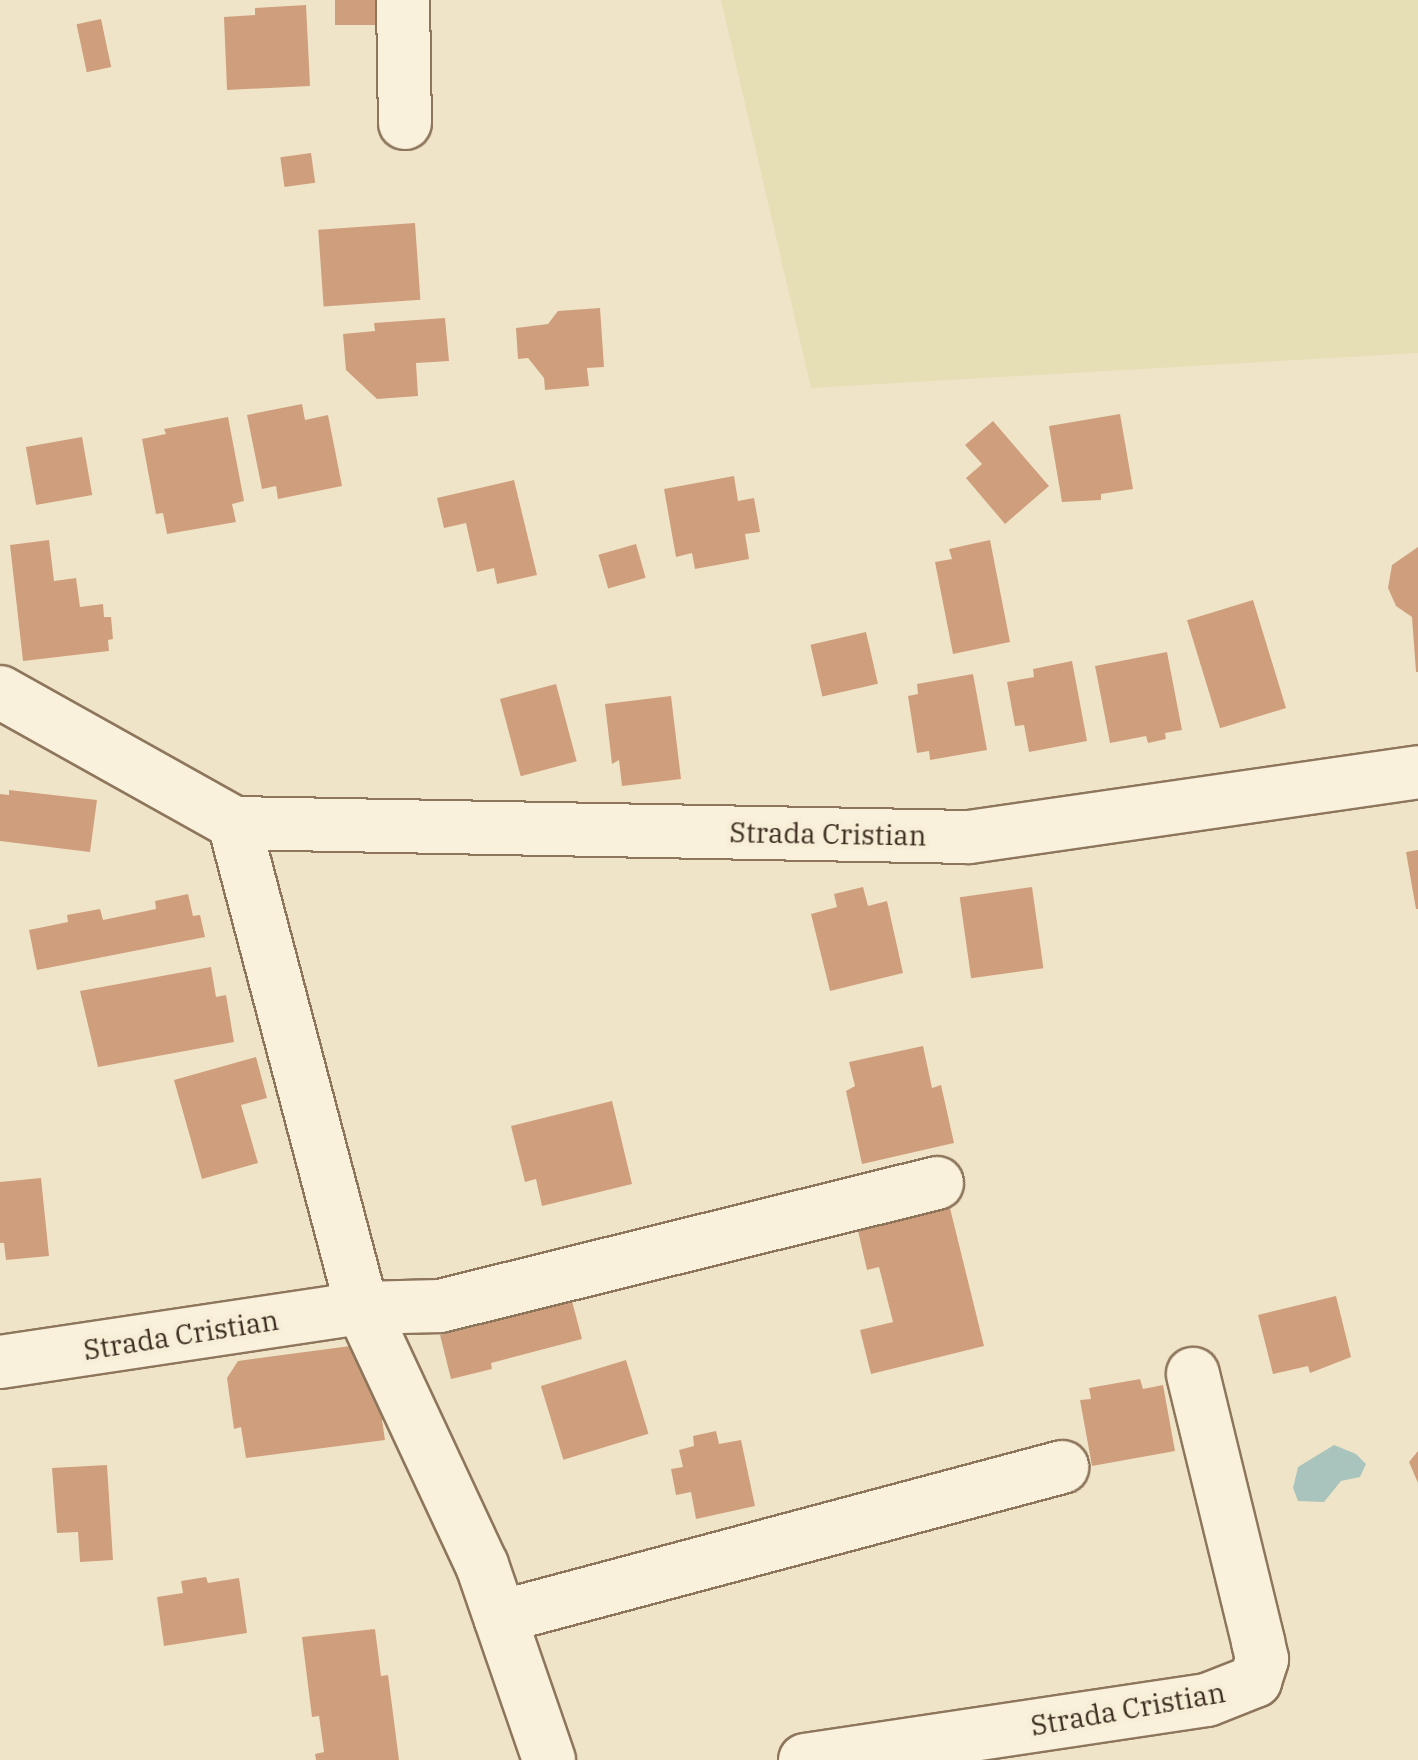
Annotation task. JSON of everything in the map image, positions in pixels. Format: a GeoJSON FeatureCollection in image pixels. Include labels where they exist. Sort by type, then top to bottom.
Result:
{"type":"FeatureCollection","features":[{"type":"Feature","properties":{"kind":"street"},"geometry":{"type":"LineString","coordinates":[[403,0],[405,123]]}},
{"type":"Feature","properties":{"kind":"street","name":"Strada Cristian"},"geometry":{"type":"LineString","coordinates":[[0,692],[234,823],[969,837],[1418,772]]}},
{"type":"Feature","properties":{"kind":"street"},"geometry":{"type":"LineString","coordinates":[[234,823],[362,1308],[482,1565],[548,1760]]}},
{"type":"Feature","properties":{"kind":"street","name":"Strada Cristian"},"geometry":{"type":"LineString","coordinates":[[0,1362],[362,1308],[440,1306],[937,1182]]}},
{"type":"Feature","properties":{"kind":"street","name":"Strada Cristian"},"geometry":{"type":"LineString","coordinates":[[805,1760],[1208,1700],[1254,1681],[1262,1659],[1193,1374]]}},
{"type":"Feature","properties":{"kind":"street"},"geometry":{"type":"LineString","coordinates":[[500,1616],[1062,1468]]}},
{"type":"Feature","properties":{"kind":"shaded area"},"geometry":{"type":"Polygon","coordinates":[[[721,0],[1418,0],[1418,353],[811,388],[721,0]]]}},
{"type":"Feature","properties":{"kind":"water"},"geometry":{"type":"Polygon","coordinates":[[[1334,1445],[1356,1454],[1366,1464],[1360,1477],[1341,1481],[1324,1502],[1298,1501],[1293,1488],[1298,1467],[1334,1445]]]}},
{"type":"Feature","properties":{"kind":"building"},"geometry":{"type":"Polygon","coordinates":[[[335,0],[376,0],[376,25],[335,25],[335,0]]]}},
{"type":"Feature","properties":{"kind":"building"},"geometry":{"type":"Polygon","coordinates":[[[306,5],[310,86],[227,90],[224,17],[255,15],[255,8],[306,5]]]}},
{"type":"Feature","properties":{"kind":"building"},"geometry":{"type":"Polygon","coordinates":[[[101,19],[111,67],[87,72],[77,24],[101,19]]]}},
{"type":"Feature","properties":{"kind":"building"},"geometry":{"type":"Polygon","coordinates":[[[311,153],[315,183],[284,187],[280,157],[311,153]]]}},
{"type":"Feature","properties":{"kind":"building"},"geometry":{"type":"Polygon","coordinates":[[[415,223],[420,300],[324,307],[318,230],[415,223]]]}},
{"type":"Feature","properties":{"kind":"building"},"geometry":{"type":"Polygon","coordinates":[[[600,308],[604,367],[587,368],[589,386],[545,390],[544,378],[528,358],[518,359],[516,328],[548,324],[558,311],[600,308]]]}},
{"type":"Feature","properties":{"kind":"building"},"geometry":{"type":"Polygon","coordinates":[[[445,318],[449,361],[416,363],[418,396],[377,399],[346,370],[343,334],[375,331],[374,323],[445,318]]]}},
{"type":"Feature","properties":{"kind":"building"},"geometry":{"type":"Polygon","coordinates":[[[302,404],[305,420],[328,415],[342,486],[278,499],[276,486],[262,489],[247,415],[302,404]]]}},
{"type":"Feature","properties":{"kind":"building"},"geometry":{"type":"Polygon","coordinates":[[[1120,414],[1133,489],[1101,494],[1101,500],[1062,502],[1049,426],[1120,414]]]}},
{"type":"Feature","properties":{"kind":"building"},"geometry":{"type":"Polygon","coordinates":[[[228,417],[244,501],[232,504],[236,522],[167,534],[163,513],[156,514],[142,439],[166,434],[164,429],[228,417]]]}},
{"type":"Feature","properties":{"kind":"building"},"geometry":{"type":"Polygon","coordinates":[[[993,421],[1049,486],[1005,524],[966,478],[982,464],[965,445],[993,421]]]}},
{"type":"Feature","properties":{"kind":"building"},"geometry":{"type":"Polygon","coordinates":[[[82,437],[92,495],[36,505],[26,447],[82,437]]]}},
{"type":"Feature","properties":{"kind":"building"},"geometry":{"type":"Polygon","coordinates":[[[734,476],[738,501],[754,498],[760,532],[745,534],[749,559],[695,569],[692,553],[676,557],[664,489],[734,476]]]}},
{"type":"Feature","properties":{"kind":"building"},"geometry":{"type":"Polygon","coordinates":[[[514,480],[537,575],[497,584],[494,568],[477,572],[466,523],[444,528],[437,498],[514,480]]]}},
{"type":"Feature","properties":{"kind":"building"},"geometry":{"type":"Polygon","coordinates":[[[49,540],[54,581],[76,578],[80,607],[103,604],[104,617],[111,617],[113,639],[108,640],[109,651],[23,661],[10,545],[49,540]]]}},
{"type":"Feature","properties":{"kind":"building"},"geometry":{"type":"Polygon","coordinates":[[[990,540],[1010,642],[953,654],[935,562],[952,559],[949,549],[990,540]]]}},
{"type":"Feature","properties":{"kind":"building"},"geometry":{"type":"Polygon","coordinates":[[[636,544],[646,578],[608,588],[599,555],[636,544]]]}},
{"type":"Feature","properties":{"kind":"building"},"geometry":{"type":"Polygon","coordinates":[[[1418,547],[1416,672],[1412,617],[1396,606],[1388,588],[1392,565],[1418,547]]]}},
{"type":"Feature","properties":{"kind":"building"},"geometry":{"type":"Polygon","coordinates":[[[1253,600],[1286,708],[1220,728],[1187,620],[1253,600]]]}},
{"type":"Feature","properties":{"kind":"building"},"geometry":{"type":"Polygon","coordinates":[[[866,632],[878,684],[822,696],[810,645],[866,632]]]}},
{"type":"Feature","properties":{"kind":"building"},"geometry":{"type":"Polygon","coordinates":[[[1167,652],[1182,730],[1165,733],[1166,739],[1148,743],[1146,736],[1110,743],[1095,666],[1167,652]]]}},
{"type":"Feature","properties":{"kind":"building"},"geometry":{"type":"Polygon","coordinates":[[[1072,661],[1087,741],[1029,752],[1024,725],[1015,726],[1007,682],[1034,677],[1033,669],[1072,661]]]}},
{"type":"Feature","properties":{"kind":"building"},"geometry":{"type":"Polygon","coordinates":[[[973,674],[987,750],[930,760],[929,751],[917,753],[908,696],[918,694],[917,684],[973,674]]]}},
{"type":"Feature","properties":{"kind":"building"},"geometry":{"type":"Polygon","coordinates":[[[556,684],[577,761],[521,776],[500,699],[556,684]]]}},
{"type":"Feature","properties":{"kind":"building"},"geometry":{"type":"Polygon","coordinates":[[[671,696],[681,779],[622,786],[619,760],[612,764],[605,704],[671,696]]]}},
{"type":"Feature","properties":{"kind":"building"},"geometry":{"type":"Polygon","coordinates":[[[9,790],[97,800],[90,852],[0,841],[0,794],[9,795],[9,790]]]}},
{"type":"Feature","properties":{"kind":"building"},"geometry":{"type":"Polygon","coordinates":[[[1418,850],[1418,909],[1416,909],[1406,852],[1418,850]]]}},
{"type":"Feature","properties":{"kind":"building"},"geometry":{"type":"Polygon","coordinates":[[[863,887],[868,906],[887,901],[903,973],[830,991],[811,914],[837,907],[834,894],[863,887]]]}},
{"type":"Feature","properties":{"kind":"building"},"geometry":{"type":"Polygon","coordinates":[[[1032,887],[1043,968],[971,978],[960,897],[1032,887]]]}},
{"type":"Feature","properties":{"kind":"building"},"geometry":{"type":"Polygon","coordinates":[[[188,894],[193,916],[200,915],[205,937],[37,970],[29,930],[68,922],[67,915],[100,909],[103,920],[156,909],[155,901],[188,894]]]}},
{"type":"Feature","properties":{"kind":"building"},"geometry":{"type":"Polygon","coordinates":[[[211,967],[216,997],[226,995],[234,1042],[98,1067],[80,991],[211,967]]]}},
{"type":"Feature","properties":{"kind":"building"},"geometry":{"type":"Polygon","coordinates":[[[923,1046],[932,1088],[941,1085],[954,1143],[862,1164],[846,1091],[855,1086],[849,1062],[923,1046]]]}},
{"type":"Feature","properties":{"kind":"building"},"geometry":{"type":"Polygon","coordinates":[[[256,1057],[267,1098],[241,1105],[258,1163],[202,1179],[174,1080],[256,1057]]]}},
{"type":"Feature","properties":{"kind":"building"},"geometry":{"type":"Polygon","coordinates":[[[612,1101],[632,1184],[542,1206],[536,1179],[525,1182],[511,1126],[612,1101]]]}},
{"type":"Feature","properties":{"kind":"building"},"geometry":{"type":"Polygon","coordinates":[[[41,1178],[49,1256],[6,1260],[4,1243],[0,1243],[0,1182],[41,1178]]]}},
{"type":"Feature","properties":{"kind":"building"},"geometry":{"type":"Polygon","coordinates":[[[948,1200],[984,1346],[871,1374],[860,1330],[893,1322],[879,1267],[867,1270],[856,1222],[948,1200]]]}},
{"type":"Feature","properties":{"kind":"building"},"geometry":{"type":"Polygon","coordinates":[[[1336,1296],[1351,1357],[1310,1373],[1308,1366],[1273,1374],[1258,1315],[1336,1296]]]}},
{"type":"Feature","properties":{"kind":"building"},"geometry":{"type":"Polygon","coordinates":[[[572,1301],[582,1339],[491,1363],[492,1369],[451,1379],[440,1335],[572,1301]]]}},
{"type":"Feature","properties":{"kind":"building"},"geometry":{"type":"Polygon","coordinates":[[[373,1343],[394,1419],[382,1420],[385,1440],[246,1458],[241,1427],[234,1429],[227,1378],[238,1361],[373,1343]]]}},
{"type":"Feature","properties":{"kind":"building"},"geometry":{"type":"Polygon","coordinates":[[[626,1360],[649,1434],[563,1460],[541,1386],[626,1360]]]}},
{"type":"Feature","properties":{"kind":"building"},"geometry":{"type":"Polygon","coordinates":[[[1140,1379],[1143,1389],[1163,1385],[1175,1451],[1092,1466],[1080,1400],[1091,1399],[1089,1388],[1140,1379]]]}},
{"type":"Feature","properties":{"kind":"building"},"geometry":{"type":"Polygon","coordinates":[[[716,1431],[719,1444],[741,1440],[755,1506],[696,1519],[691,1492],[676,1495],[671,1469],[683,1467],[679,1450],[694,1446],[693,1436],[716,1431]]]}},
{"type":"Feature","properties":{"kind":"building"},"geometry":{"type":"Polygon","coordinates":[[[1418,1451],[1418,1483],[1409,1462],[1418,1451]]]}},
{"type":"Feature","properties":{"kind":"building"},"geometry":{"type":"Polygon","coordinates":[[[107,1465],[113,1560],[80,1562],[78,1532],[57,1533],[52,1468],[107,1465]]]}},
{"type":"Feature","properties":{"kind":"building"},"geometry":{"type":"Polygon","coordinates":[[[206,1577],[208,1583],[239,1578],[247,1633],[164,1646],[157,1597],[183,1593],[181,1581],[206,1577]]]}},
{"type":"Feature","properties":{"kind":"building"},"geometry":{"type":"Polygon","coordinates":[[[375,1629],[381,1676],[388,1675],[399,1760],[316,1760],[315,1754],[324,1752],[319,1716],[312,1717],[302,1637],[375,1629]]]}}]}
